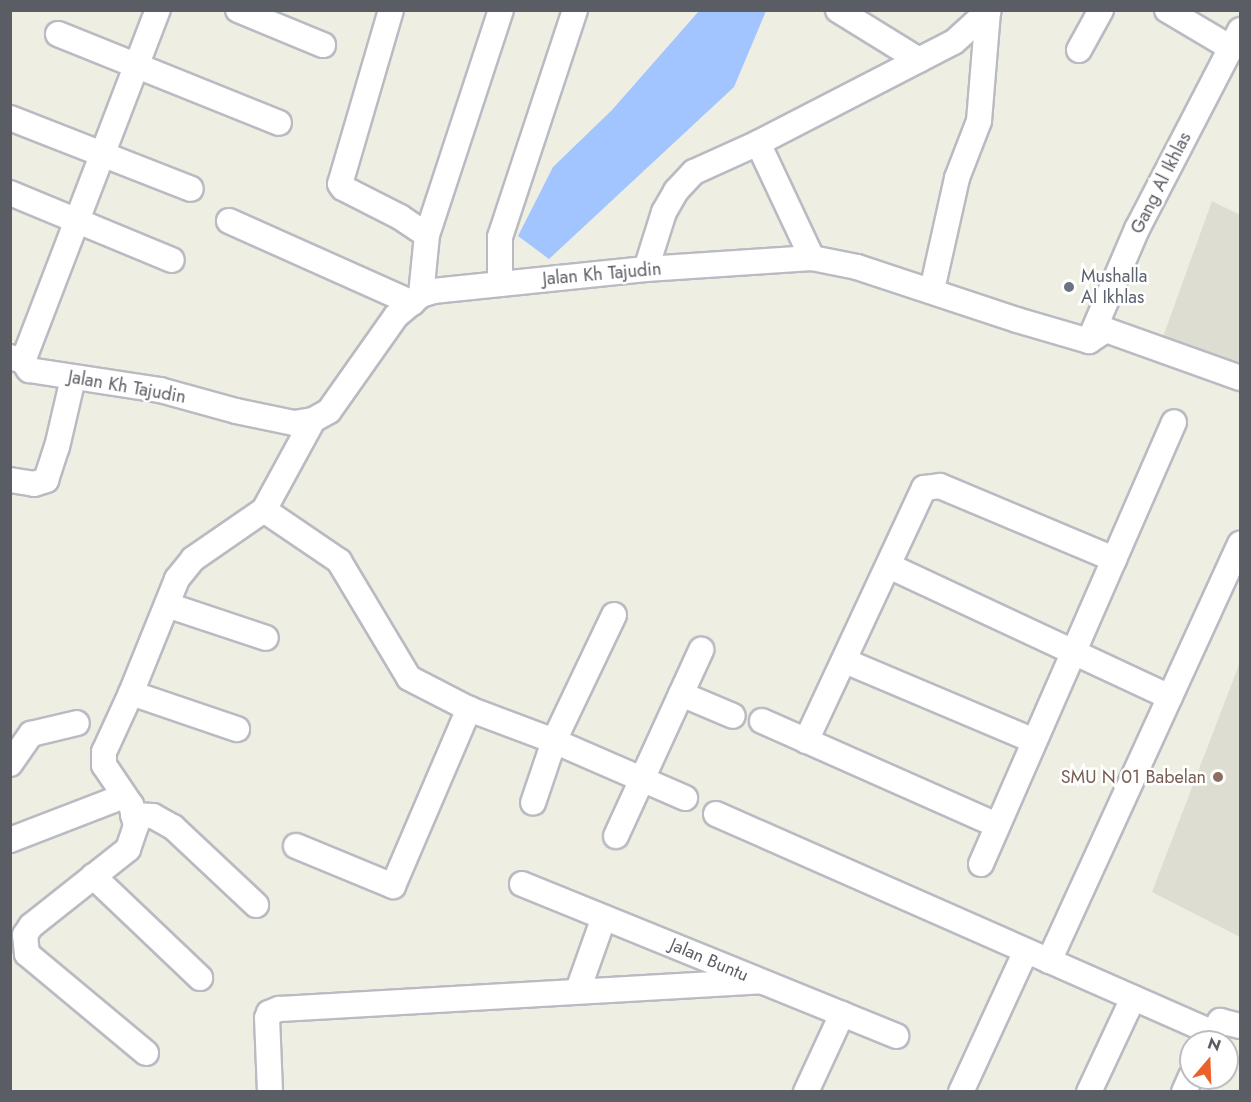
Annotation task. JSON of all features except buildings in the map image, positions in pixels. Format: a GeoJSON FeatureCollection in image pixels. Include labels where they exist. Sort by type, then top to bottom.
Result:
{"type":"FeatureCollection","features":[{"type":"Feature","properties":{"kind":"street"},"geometry":{"type":"LineString","coordinates":[[17,359],[78,223],[158,10]]}},
{"type":"Feature","properties":{"kind":"street"},"geometry":{"type":"LineString","coordinates":[[238,10],[323,45]]}},
{"type":"Feature","properties":{"kind":"street"},"geometry":{"type":"LineString","coordinates":[[391,10],[340,184],[343,188],[400,217],[427,235]]}},
{"type":"Feature","properties":{"kind":"street"},"geometry":{"type":"LineString","coordinates":[[229,221],[417,299],[427,235],[501,10]]}},
{"type":"Feature","properties":{"kind":"street"},"geometry":{"type":"LineString","coordinates":[[500,284],[501,237],[576,10]]}},
{"type":"Feature","properties":{"kind":"street"},"geometry":{"type":"LineString","coordinates":[[838,10],[919,60]]}},
{"type":"Feature","properties":{"kind":"street"},"geometry":{"type":"LineString","coordinates":[[1079,50],[1101,10]]}},
{"type":"Feature","properties":{"kind":"street"},"geometry":{"type":"LineString","coordinates":[[1167,10],[1236,42]]}},
{"type":"Feature","properties":{"kind":"street"},"geometry":{"type":"LineString","coordinates":[[645,268],[664,212],[676,191],[694,172],[758,143],[954,42],[987,11]]}},
{"type":"Feature","properties":{"kind":"street"},"geometry":{"type":"LineString","coordinates":[[932,290],[957,178],[979,121],[987,11]]}},
{"type":"Feature","properties":{"kind":"street"},"geometry":{"type":"LineString","coordinates":[[58,34],[279,123]]}},
{"type":"Feature","properties":{"kind":"street","name":"Gang Al Ikhlas"},"geometry":{"type":"LineString","coordinates":[[1089,341],[1137,229],[1236,42]]}},
{"type":"Feature","properties":{"kind":"street"},"geometry":{"type":"LineString","coordinates":[[10,118],[191,189]]}},
{"type":"Feature","properties":{"kind":"street"},"geometry":{"type":"LineString","coordinates":[[758,143],[812,258]]}},
{"type":"Feature","properties":{"kind":"street"},"geometry":{"type":"LineString","coordinates":[[10,193],[172,260]]}},
{"type":"Feature","properties":{"kind":"street","name":"Jalan Kh Tajudin"},"geometry":{"type":"LineString","coordinates":[[17,359],[29,370],[160,390],[236,411],[294,423],[313,420],[329,411],[396,316],[417,299],[443,289],[645,268],[812,258],[857,267],[932,290],[1017,321],[1089,341]]}},
{"type":"Feature","properties":{"kind":"street"},"geometry":{"type":"LineString","coordinates":[[1089,341],[1106,330],[1240,378]]}},
{"type":"Feature","properties":{"kind":"street"},"geometry":{"type":"LineString","coordinates":[[10,480],[42,484],[46,480],[57,447],[73,378]]}},
{"type":"Feature","properties":{"kind":"street"},"geometry":{"type":"LineString","coordinates":[[146,1053],[27,954],[25,935],[31,926],[128,849],[136,826],[129,806],[104,765],[104,752],[131,693],[177,579],[194,559],[264,510],[313,420]]}},
{"type":"Feature","properties":{"kind":"street"},"geometry":{"type":"LineString","coordinates":[[981,864],[1174,422]]}},
{"type":"Feature","properties":{"kind":"street"},"geometry":{"type":"LineString","coordinates":[[806,741],[890,566],[924,488],[932,485],[940,486],[1114,559]]}},
{"type":"Feature","properties":{"kind":"street"},"geometry":{"type":"LineString","coordinates":[[264,510],[339,561],[409,678],[469,709],[554,741],[685,798]]}},
{"type":"Feature","properties":{"kind":"street"},"geometry":{"type":"LineString","coordinates":[[1049,961],[1240,543]]}},
{"type":"Feature","properties":{"kind":"street"},"geometry":{"type":"LineString","coordinates":[[890,566],[1074,650],[1170,697]]}},
{"type":"Feature","properties":{"kind":"street"},"geometry":{"type":"LineString","coordinates":[[167,605],[266,638]]}},
{"type":"Feature","properties":{"kind":"street"},"geometry":{"type":"LineString","coordinates":[[533,803],[554,741],[614,615]]}},
{"type":"Feature","properties":{"kind":"street"},"geometry":{"type":"LineString","coordinates":[[616,836],[701,650]]}},
{"type":"Feature","properties":{"kind":"street"},"geometry":{"type":"LineString","coordinates":[[845,660],[1034,741]]}},
{"type":"Feature","properties":{"kind":"street"},"geometry":{"type":"LineString","coordinates":[[131,693],[237,729]]}},
{"type":"Feature","properties":{"kind":"street"},"geometry":{"type":"LineString","coordinates":[[681,694],[733,716]]}},
{"type":"Feature","properties":{"kind":"street"},"geometry":{"type":"LineString","coordinates":[[296,846],[393,886],[469,709]]}},
{"type":"Feature","properties":{"kind":"street"},"geometry":{"type":"LineString","coordinates":[[762,721],[998,825]]}},
{"type":"Feature","properties":{"kind":"street"},"geometry":{"type":"LineString","coordinates":[[10,764],[31,734],[76,723]]}},
{"type":"Feature","properties":{"kind":"street"},"geometry":{"type":"LineString","coordinates":[[10,840],[129,806],[173,827],[256,905]]}},
{"type":"Feature","properties":{"kind":"street"},"geometry":{"type":"LineString","coordinates":[[716,814],[1133,998],[1195,1030]]}},
{"type":"Feature","properties":{"kind":"street"},"geometry":{"type":"LineString","coordinates":[[93,876],[200,978]]}},
{"type":"Feature","properties":{"kind":"street","name":"Jalan Buntu"},"geometry":{"type":"LineString","coordinates":[[522,884],[896,1036]]}},
{"type":"Feature","properties":{"kind":"street"},"geometry":{"type":"LineString","coordinates":[[578,990],[604,917]]}},
{"type":"Feature","properties":{"kind":"street"},"geometry":{"type":"LineString","coordinates":[[961,1092],[1026,951]]}},
{"type":"Feature","properties":{"kind":"street"},"geometry":{"type":"LineString","coordinates":[[270,1092],[267,1018],[273,1010],[758,981]]}},
{"type":"Feature","properties":{"kind":"street"},"geometry":{"type":"LineString","coordinates":[[1089,1092],[1133,998]]}},
{"type":"Feature","properties":{"kind":"street"},"geometry":{"type":"LineString","coordinates":[[807,1092],[842,1014]]}},
{"type":"Feature","properties":{"kind":"street"},"geometry":{"type":"LineString","coordinates":[[1214,1030],[1220,1021],[1225,1020],[1240,1026]]}},
{"type":"Feature","properties":{"kind":"shaded area"},"geometry":{"type":"Polygon","coordinates":[[[1212,201],[1240,215],[1240,375],[1159,348],[1212,201]]]}},
{"type":"Feature","properties":{"kind":"shaded area","name":"SMU N 01 Babelan"},"geometry":{"type":"Polygon","coordinates":[[[1240,662],[1240,937],[1152,892],[1240,662]]]}},
{"type":"Feature","properties":{"kind":"water"},"geometry":{"type":"Polygon","coordinates":[[[699,11],[766,11],[734,87],[549,259],[518,236],[553,167],[612,110],[699,11]]]}},
{"type":"Feature","properties":{"kind":"place","name":"Mushalla Al Ikhlas"},"geometry":{"type":"Point","coordinates":[1069,287]}},
{"type":"Feature","properties":{"kind":"place","name":"SMU N 01 Babelan"},"geometry":{"type":"Point","coordinates":[1218,777]}}]}
